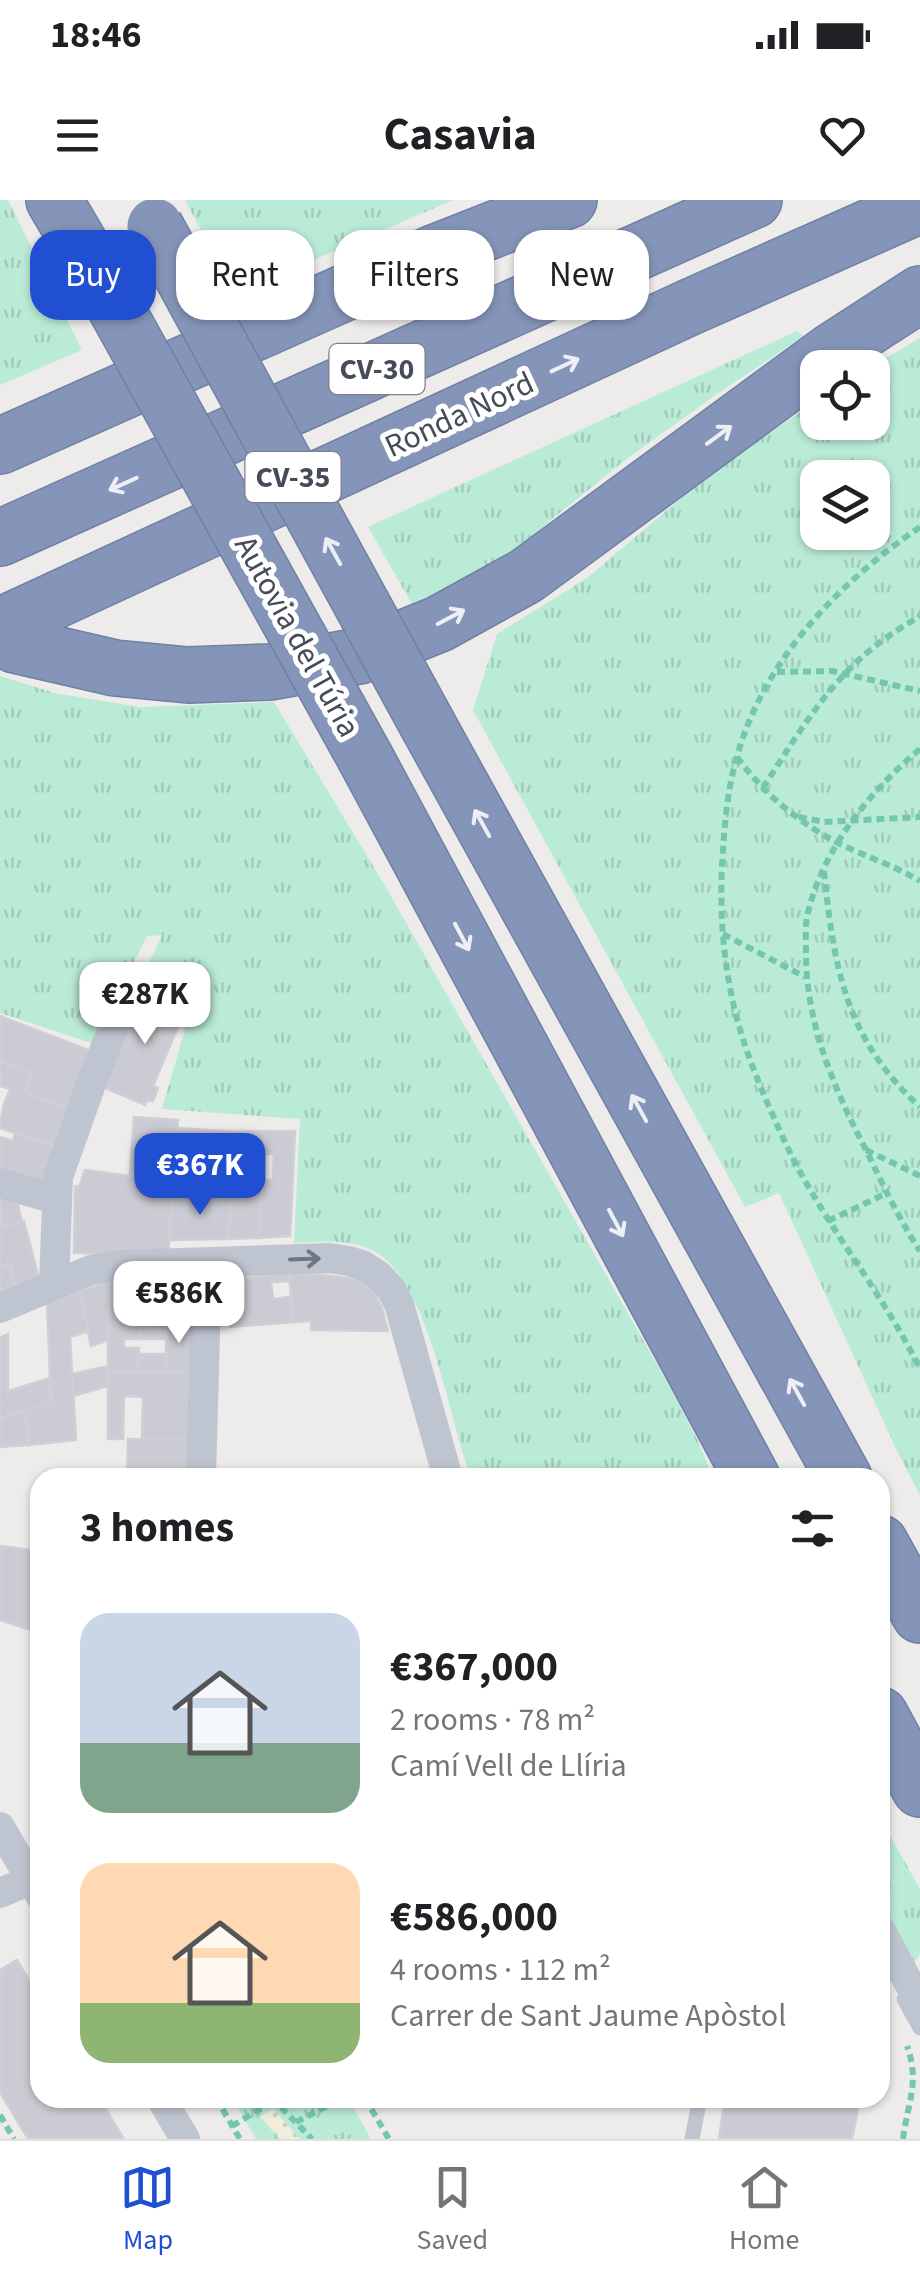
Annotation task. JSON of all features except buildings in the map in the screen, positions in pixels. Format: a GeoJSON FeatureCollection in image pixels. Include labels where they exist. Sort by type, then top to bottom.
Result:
{"type":"FeatureCollection","features":[{"type":"Feature","properties":{"kind":"highway","name":"Autovia del Túria"},"geometry":{"type":"LineString","coordinates":[[54,200],[366,758],[747,1468]]}},
{"type":"Feature","properties":{"kind":"highway"},"geometry":{"type":"LineString","coordinates":[[0,446],[434,252],[568,200]]}},
{"type":"Feature","properties":{"kind":"highway","name":"CV-30"},"geometry":{"type":"LineString","coordinates":[[0,538],[754,200]]}},
{"type":"Feature","properties":{"kind":"highway","name":"Ronda Nord"},"geometry":{"type":"LineString","coordinates":[[0,626],[920,205]]}},
{"type":"Feature","properties":{"kind":"highway","name":"CV-35"},"geometry":{"type":"LineString","coordinates":[[147,209],[838,1468]]}},
{"type":"Feature","properties":{"kind":"highway"},"geometry":{"type":"LineString","coordinates":[[0,638],[114,668],[188,675],[270,672],[359,656],[439,624],[526,576],[832,351],[920,294]]}},
{"type":"Feature","properties":{"kind":"highway"},"geometry":{"type":"LineString","coordinates":[[890,1561],[920,1615]]}},
{"type":"Feature","properties":{"kind":"highway"},"geometry":{"type":"LineString","coordinates":[[890,1734],[920,1789]]}},
{"type":"Feature","properties":{"kind":"street"},"geometry":{"type":"LineString","coordinates":[[54,1284],[51,1191],[132,981]]}},
{"type":"Feature","properties":{"kind":"street"},"geometry":{"type":"LineString","coordinates":[[0,1183],[51,1191]]}},
{"type":"Feature","properties":{"kind":"street"},"geometry":{"type":"LineString","coordinates":[[0,1308],[91,1270],[118,1264],[329,1258],[364,1266],[391,1289],[399,1304],[445,1468]]}},
{"type":"Feature","properties":{"kind":"street"},"geometry":{"type":"LineString","coordinates":[[202,1468],[207,1264]]}},
{"type":"Feature","properties":{"kind":"street"},"geometry":{"type":"LineString","coordinates":[[0,1827],[30,1873]]}},
{"type":"Feature","properties":{"kind":"street"},"geometry":{"type":"LineString","coordinates":[[0,1893],[30,1886]]}},
{"type":"Feature","properties":{"kind":"street"},"geometry":{"type":"LineString","coordinates":[[0,1906],[30,1888]]}},
{"type":"Feature","properties":{"kind":"street"},"geometry":{"type":"LineString","coordinates":[[890,1948],[920,2004]]}},
{"type":"Feature","properties":{"kind":"street"},"geometry":{"type":"LineString","coordinates":[[166,2108],[185,2139]]}},
{"type":"Feature","properties":{"kind":"lane"},"geometry":{"type":"LineString","coordinates":[[890,1974],[920,2028]]}},
{"type":"Feature","properties":{"kind":"lane"},"geometry":{"type":"LineString","coordinates":[[692,2139],[698,2108]]}},
{"type":"Feature","properties":{"kind":"path"},"geometry":{"type":"LineString","coordinates":[[920,528],[902,539],[821,610],[798,638],[758,703],[737,756],[729,790],[719,898],[735,1009],[784,1142],[814,1199],[885,1305],[920,1369]]}},
{"type":"Feature","properties":{"kind":"path"},"geometry":{"type":"LineString","coordinates":[[763,788],[846,673],[862,656],[920,616]]}},
{"type":"Feature","properties":{"kind":"path"},"geometry":{"type":"LineString","coordinates":[[776,672],[832,671],[920,691]]}},
{"type":"Feature","properties":{"kind":"path"},"geometry":{"type":"LineString","coordinates":[[920,749],[851,822],[824,870],[806,920],[806,978],[825,1062],[899,1218],[920,1251]]}},
{"type":"Feature","properties":{"kind":"path"},"geometry":{"type":"LineString","coordinates":[[737,756],[793,816],[920,881]]}},
{"type":"Feature","properties":{"kind":"path"},"geometry":{"type":"LineString","coordinates":[[793,816],[824,822],[920,817]]}},
{"type":"Feature","properties":{"kind":"path"},"geometry":{"type":"LineString","coordinates":[[824,870],[836,961],[859,1030],[880,1064],[920,1106]]}},
{"type":"Feature","properties":{"kind":"path"},"geometry":{"type":"LineString","coordinates":[[722,934],[806,978]]}},
{"type":"Feature","properties":{"kind":"path"},"geometry":{"type":"LineString","coordinates":[[865,1149],[920,1176]]}},
{"type":"Feature","properties":{"kind":"path"},"geometry":{"type":"LineString","coordinates":[[828,1221],[887,1193]]}},
{"type":"Feature","properties":{"kind":"path"},"geometry":{"type":"LineString","coordinates":[[903,2038],[918,2074],[903,2139]]}},
{"type":"Feature","properties":{"kind":"path"},"geometry":{"type":"LineString","coordinates":[[222,2108],[240,2139]]}},
{"type":"Feature","properties":{"kind":"path"},"geometry":{"type":"LineString","coordinates":[[232,2126],[259,2108]]}},
{"type":"Feature","properties":{"kind":"path"},"geometry":{"type":"LineString","coordinates":[[282,2108],[312,2139]]}},
{"type":"Feature","properties":{"kind":"path"},"geometry":{"type":"LineString","coordinates":[[296,2122],[323,2108]]}},
{"type":"Feature","properties":{"kind":"path"},"geometry":{"type":"LineString","coordinates":[[371,2108],[389,2139]]}},
{"type":"Feature","properties":{"kind":"path"},"geometry":{"type":"LineString","coordinates":[[0,2115],[14,2139]]}},
{"type":"Feature","properties":{"kind":"green space"},"geometry":{"type":"Polygon","coordinates":[[[0,200],[8,200],[30,245],[30,320],[67,320],[82,350],[0,385],[0,200]]]}},
{"type":"Feature","properties":{"kind":"green space"},"geometry":{"type":"Polygon","coordinates":[[[185,200],[453,200],[383,230],[334,230],[334,251],[314,260],[314,230],[201,230],[185,200]]]}},
{"type":"Feature","properties":{"kind":"green space"},"geometry":{"type":"Polygon","coordinates":[[[797,331],[804,336],[624,461],[507,559],[416,611],[368,527],[797,331]]]}},
{"type":"Feature","properties":{"kind":"green space"},"geometry":{"type":"Polygon","coordinates":[[[920,338],[920,1495],[779,1193],[745,1207],[473,710],[497,634],[587,578],[739,454],[800,413],[800,440],[890,440],[890,356],[920,338]]]}},
{"type":"Feature","properties":{"kind":"green space"},"geometry":{"type":"Polygon","coordinates":[[[0,676],[55,693],[140,707],[274,702],[384,884],[672,1391],[709,1468],[468,1468],[422,1317],[390,1264],[370,1249],[352,1244],[294,1243],[300,1119],[162,1109],[194,998],[141,980],[162,935],[147,936],[94,1044],[0,1013],[0,676]]]}},
{"type":"Feature","properties":{"kind":"green space"},"geometry":{"type":"Polygon","coordinates":[[[890,1836],[920,1889],[920,1954],[911,1968],[890,1931],[890,1836]]]}},
{"type":"Feature","properties":{"kind":"green space"},"geometry":{"type":"Polygon","coordinates":[[[238,2108],[354,2108],[371,2139],[256,2139],[238,2108]]]}},
{"type":"Feature","properties":{"kind":"sand"},"geometry":{"type":"Polygon","coordinates":[[[273,2109],[300,2139],[280,2139],[260,2117],[273,2109]]]}}]}
